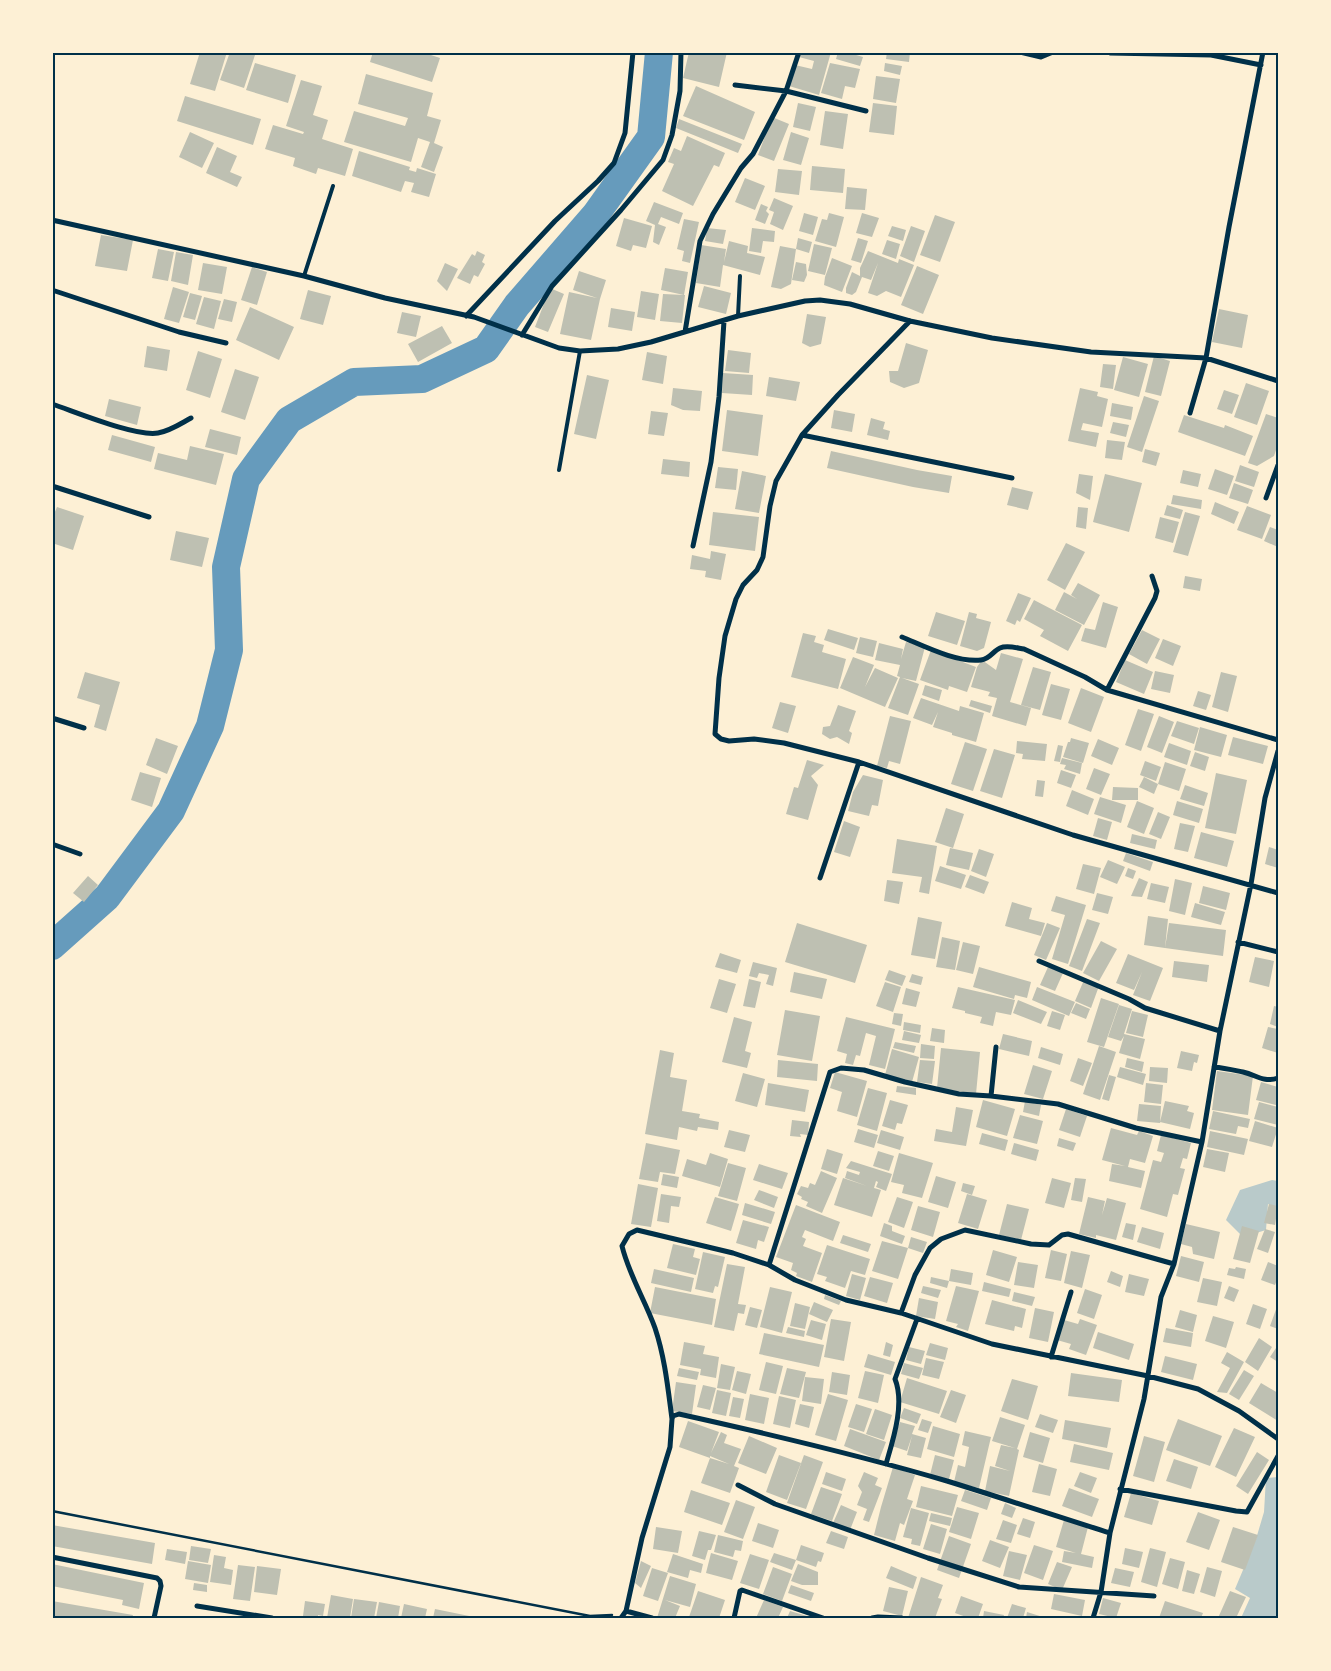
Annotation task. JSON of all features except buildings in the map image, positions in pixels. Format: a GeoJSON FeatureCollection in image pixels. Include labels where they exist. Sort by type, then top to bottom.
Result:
{"type":"FeatureCollection","features":[{"type":"Feature","properties":{"kind":"street"},"geometry":{"type":"LineString","coordinates":[[466,316],[555,221],[598,181],[614,163],[624,133],[633,52]]}},
{"type":"Feature","properties":{"kind":"street"},"geometry":{"type":"LineString","coordinates":[[522,334],[552,286],[621,210],[663,160],[672,135],[680,91],[681,52]]}},
{"type":"Feature","properties":{"kind":"street"},"geometry":{"type":"LineString","coordinates":[[685,332],[700,241],[741,168],[753,154],[786,91],[799,52]]}},
{"type":"Feature","properties":{"kind":"street"},"geometry":{"type":"LineString","coordinates":[[1020,52],[1041,57],[1052,52]]}},
{"type":"Feature","properties":{"kind":"street"},"geometry":{"type":"LineString","coordinates":[[1190,413],[1206,358],[1263,52]]}},
{"type":"Feature","properties":{"kind":"street"},"geometry":{"type":"LineString","coordinates":[[1110,53],[1211,54],[1261,65]]}},
{"type":"Feature","properties":{"kind":"street"},"geometry":{"type":"LineString","coordinates":[[736,84],[786,91],[866,111]]}},
{"type":"Feature","properties":{"kind":"street"},"geometry":{"type":"LineString","coordinates":[[52,220],[304,276],[385,298],[474,317],[559,348],[580,351],[618,349],[651,342],[738,316],[805,301],[820,300],[865,307],[910,321],[992,338],[1092,352],[1206,358],[1278,381]]}},
{"type":"Feature","properties":{"kind":"street"},"geometry":{"type":"LineString","coordinates":[[52,290],[179,332],[226,343]]}},
{"type":"Feature","properties":{"kind":"street"},"geometry":{"type":"LineString","coordinates":[[693,546],[711,462],[719,397],[724,321]]}},
{"type":"Feature","properties":{"kind":"street"},"geometry":{"type":"LineString","coordinates":[[910,321],[802,435],[776,482],[772,494],[764,557],[757,570],[743,585],[736,599],[725,636],[719,678],[715,734],[721,739],[729,741],[754,739],[784,743],[859,762],[1073,835],[1278,893]]}},
{"type":"Feature","properties":{"kind":"street"},"geometry":{"type":"LineString","coordinates":[[52,404],[129,430],[156,434],[190,418]]}},
{"type":"Feature","properties":{"kind":"street"},"geometry":{"type":"LineString","coordinates":[[802,435],[1012,478]]}},
{"type":"Feature","properties":{"kind":"street"},"geometry":{"type":"LineString","coordinates":[[1266,498],[1278,464]]}},
{"type":"Feature","properties":{"kind":"street"},"geometry":{"type":"LineString","coordinates":[[52,486],[149,516]]}},
{"type":"Feature","properties":{"kind":"street"},"geometry":{"type":"LineString","coordinates":[[1107,690],[1155,598],[1157,591],[1152,576]]}},
{"type":"Feature","properties":{"kind":"street"},"geometry":{"type":"LineString","coordinates":[[902,638],[955,657],[971,660],[987,659],[1000,648],[1024,649],[1085,677],[1107,690],[1278,740]]}},
{"type":"Feature","properties":{"kind":"street"},"geometry":{"type":"LineString","coordinates":[[52,718],[84,728]]}},
{"type":"Feature","properties":{"kind":"street"},"geometry":{"type":"LineString","coordinates":[[1093,1618],[1101,1592],[1110,1533],[1120,1489],[1144,1399],[1161,1297],[1174,1264],[1202,1142],[1220,1031],[1251,884],[1265,798],[1278,751]]}},
{"type":"Feature","properties":{"kind":"street"},"geometry":{"type":"LineString","coordinates":[[820,878],[859,762]]}},
{"type":"Feature","properties":{"kind":"street"},"geometry":{"type":"LineString","coordinates":[[52,844],[80,854]]}},
{"type":"Feature","properties":{"kind":"street"},"geometry":{"type":"LineString","coordinates":[[1238,942],[1278,952]]}},
{"type":"Feature","properties":{"kind":"street"},"geometry":{"type":"LineString","coordinates":[[1039,960],[1129,999],[1145,1008],[1220,1031]]}},
{"type":"Feature","properties":{"kind":"street"},"geometry":{"type":"LineString","coordinates":[[991,1096],[996,1047]]}},
{"type":"Feature","properties":{"kind":"street"},"geometry":{"type":"LineString","coordinates":[[1214,1066],[1245,1072],[1260,1079],[1271,1080],[1278,1078]]}},
{"type":"Feature","properties":{"kind":"street"},"geometry":{"type":"LineString","coordinates":[[768,1265],[830,1072],[841,1068],[864,1070],[904,1082],[958,1094],[1058,1104],[1136,1128],[1202,1142]]}},
{"type":"Feature","properties":{"kind":"street"},"geometry":{"type":"LineString","coordinates":[[652,1618],[623,1615],[642,1538],[670,1447],[672,1420],[665,1366],[655,1328],[626,1264],[622,1246],[629,1234],[636,1230],[733,1253],[768,1265],[795,1280],[846,1300],[901,1313],[992,1344],[1148,1376],[1198,1389],[1239,1411],[1278,1439]]}},
{"type":"Feature","properties":{"kind":"street"},"geometry":{"type":"LineString","coordinates":[[901,1313],[916,1274],[930,1248],[941,1239],[965,1230],[1031,1244],[1049,1245],[1062,1235],[1068,1234],[1174,1264]]}},
{"type":"Feature","properties":{"kind":"street"},"geometry":{"type":"LineString","coordinates":[[1051,1356],[1070,1292]]}},
{"type":"Feature","properties":{"kind":"street"},"geometry":{"type":"LineString","coordinates":[[886,1464],[897,1425],[898,1388],[895,1379],[917,1319]]}},
{"type":"Feature","properties":{"kind":"street"},"geometry":{"type":"LineString","coordinates":[[672,1420],[673,1416],[679,1414],[776,1435],[947,1481],[1110,1533]]}},
{"type":"Feature","properties":{"kind":"street"},"geometry":{"type":"LineString","coordinates":[[1120,1489],[1247,1512],[1278,1456]]}},
{"type":"Feature","properties":{"kind":"street"},"geometry":{"type":"LineString","coordinates":[[738,1485],[775,1504],[928,1558],[1019,1587],[1154,1596]]}},
{"type":"Feature","properties":{"kind":"street"},"geometry":{"type":"LineString","coordinates":[[52,1557],[157,1578],[161,1586],[154,1618]]}},
{"type":"Feature","properties":{"kind":"street"},"geometry":{"type":"LineString","coordinates":[[734,1618],[740,1591],[742,1590],[820,1618]]}},
{"type":"Feature","properties":{"kind":"street"},"geometry":{"type":"LineString","coordinates":[[197,1606],[272,1618]]}},
{"type":"Feature","properties":{"kind":"street"},"geometry":{"type":"LineString","coordinates":[[872,1618],[902,1618]]}},
{"type":"Feature","properties":{"kind":"lane"},"geometry":{"type":"LineString","coordinates":[[304,276],[333,186]]}},
{"type":"Feature","properties":{"kind":"lane"},"geometry":{"type":"LineString","coordinates":[[738,316],[740,276]]}},
{"type":"Feature","properties":{"kind":"lane"},"geometry":{"type":"LineString","coordinates":[[559,470],[580,351]]}},
{"type":"Feature","properties":{"kind":"path"},"geometry":{"type":"LineString","coordinates":[[52,1511],[590,1616],[623,1615]]}},
{"type":"Feature","properties":{"kind":"shaded area"},"geometry":{"type":"Polygon","coordinates":[[[1272,1180],[1278,1181],[1278,1209],[1268,1204],[1266,1230],[1243,1237],[1226,1220],[1240,1190],[1272,1180]]]}},
{"type":"Feature","properties":{"kind":"shaded area"},"geometry":{"type":"Polygon","coordinates":[[[1278,1477],[1278,1618],[1241,1618],[1250,1598],[1235,1589],[1256,1539],[1264,1512],[1266,1478],[1278,1477]]]}},
{"type":"Feature","properties":{"kind":"waterway"},"geometry":{"type":"LineString","coordinates":[[52,946],[107,897],[171,811],[210,726],[229,650],[226,567],[246,479],[289,420],[354,382],[422,379],[486,349],[517,305],[596,214],[651,137],[659,52]]}}]}
